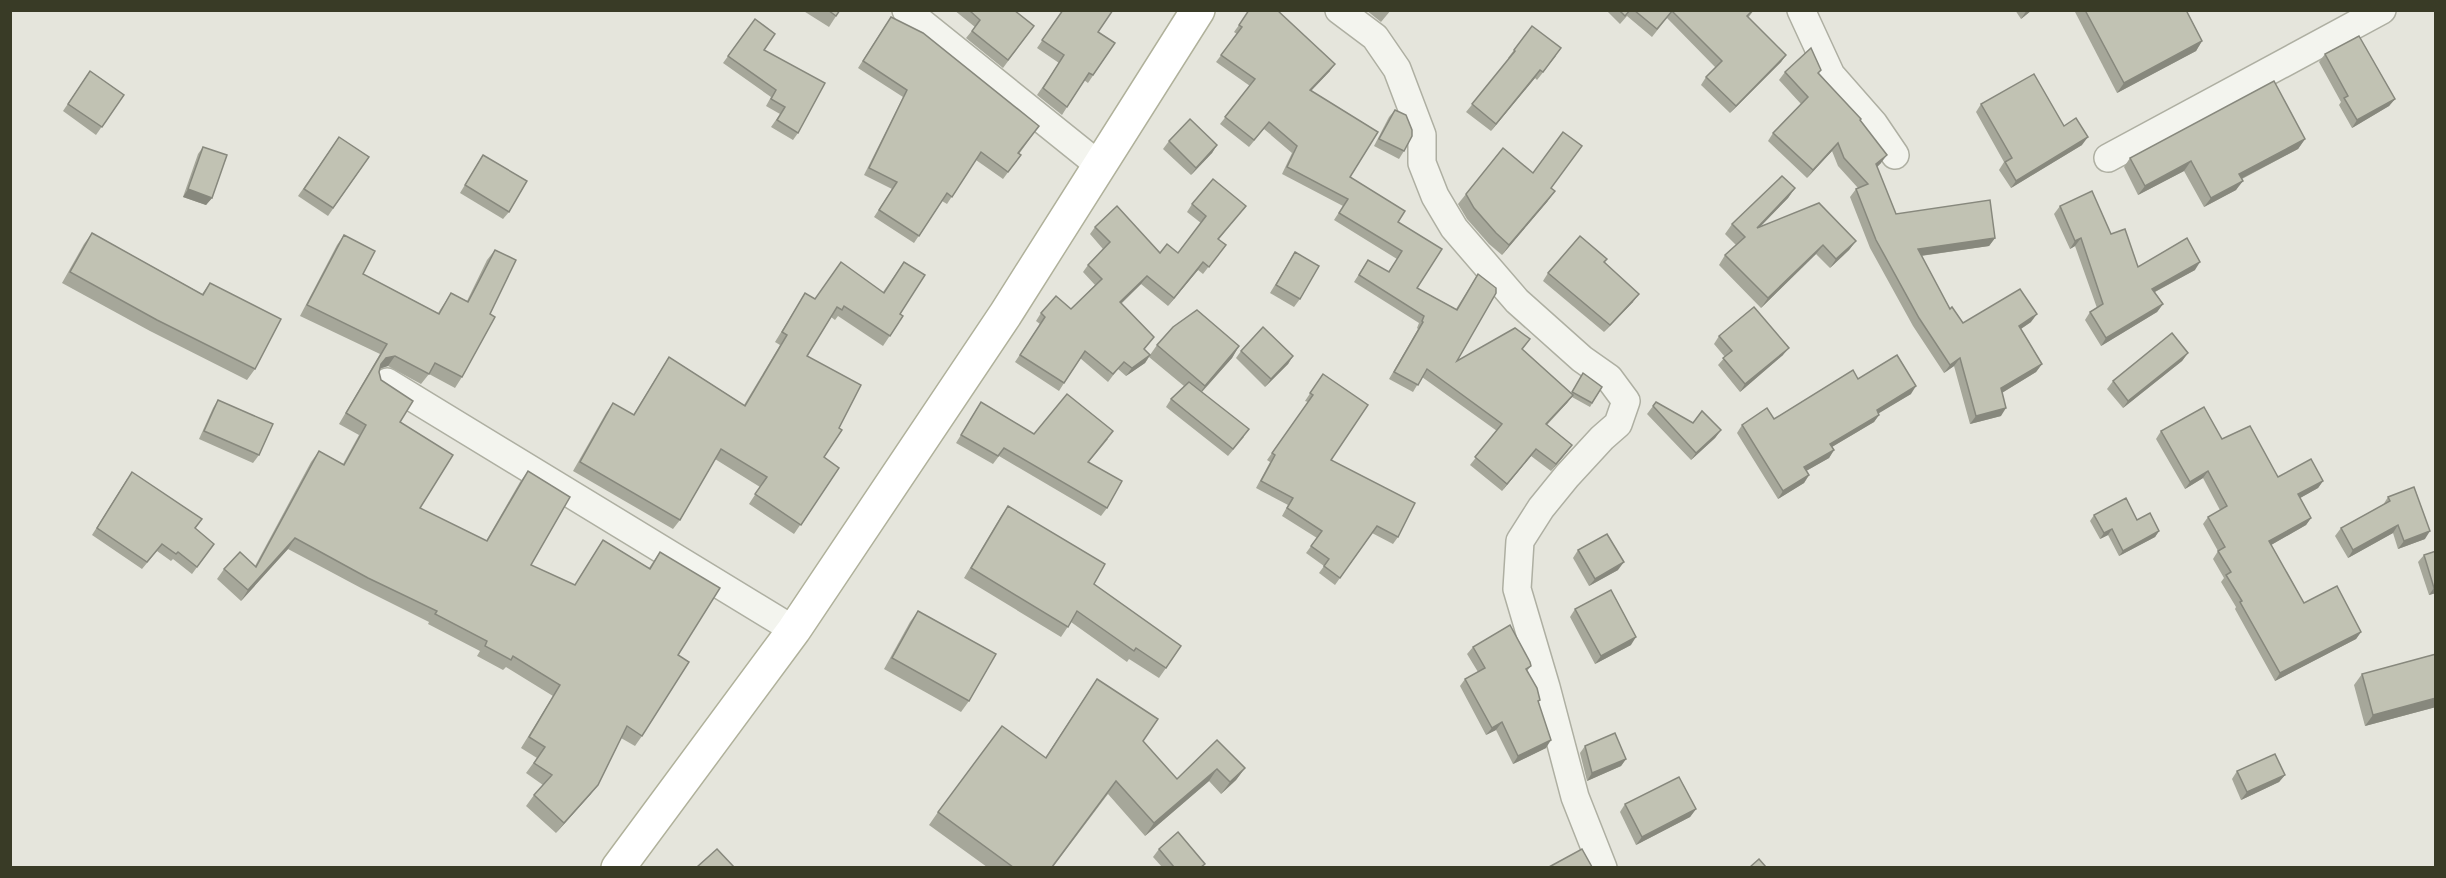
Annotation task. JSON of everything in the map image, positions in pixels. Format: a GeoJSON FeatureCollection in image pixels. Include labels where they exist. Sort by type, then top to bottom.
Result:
{"type":"FeatureCollection","features":[{"type":"Feature","properties":{"kind":"main road"},"geometry":{"type":"LineString","coordinates":[[618,867],[794,630],[1005,315],[1198,10]]}},
{"type":"Feature","properties":{"kind":"street"},"geometry":{"type":"LineString","coordinates":[[906,10],[1100,166]]}},
{"type":"Feature","properties":{"kind":"street"},"geometry":{"type":"LineString","coordinates":[[1339,10],[1376,37],[1397,69],[1422,135],[1422,163],[1435,196],[1454,228],[1517,301],[1582,359],[1608,378],[1626,401],[1618,424],[1566,476],[1541,508],[1520,541],[1517,589],[1575,797],[1602,867]]}},
{"type":"Feature","properties":{"kind":"street"},"geometry":{"type":"LineString","coordinates":[[1801,10],[1831,75],[1874,124],[1895,155]]}},
{"type":"Feature","properties":{"kind":"street"},"geometry":{"type":"LineString","coordinates":[[2108,158],[2382,10]]}},
{"type":"Feature","properties":{"kind":"street"},"geometry":{"type":"LineString","coordinates":[[387,382],[794,630]]}},
{"type":"Feature","properties":{"kind":"building"},"geometry":{"type":"Polygon","coordinates":[[[828,10],[840,10],[836,16],[828,10]]]}},
{"type":"Feature","properties":{"kind":"building"},"geometry":{"type":"Polygon","coordinates":[[[969,10],[1014,10],[1034,26],[1008,60],[972,31],[980,20],[969,10]]]}},
{"type":"Feature","properties":{"kind":"building"},"geometry":{"type":"Polygon","coordinates":[[[1063,10],[1113,10],[1098,32],[1115,43],[1093,75],[1089,73],[1067,107],[1043,88],[1064,55],[1042,40],[1063,10]]]}},
{"type":"Feature","properties":{"kind":"building"},"geometry":{"type":"Polygon","coordinates":[[[1249,10],[1277,10],[1335,64],[1310,90],[1378,132],[1350,177],[1405,211],[1398,222],[1442,249],[1417,288],[1457,310],[1478,274],[1496,288],[1496,293],[1457,361],[1515,328],[1530,339],[1522,349],[1573,395],[1546,424],[1572,445],[1556,464],[1536,449],[1507,484],[1475,457],[1502,424],[1427,369],[1418,385],[1394,372],[1423,322],[1424,316],[1359,275],[1368,260],[1389,272],[1402,251],[1339,213],[1348,199],[1287,167],[1297,146],[1269,122],[1254,140],[1225,117],[1255,79],[1221,55],[1242,27],[1239,25],[1249,10]]]}},
{"type":"Feature","properties":{"kind":"building"},"geometry":{"type":"Polygon","coordinates":[[[1619,10],[1630,10],[1625,16],[1619,10]]]}},
{"type":"Feature","properties":{"kind":"building"},"geometry":{"type":"Polygon","coordinates":[[[1634,10],[1753,10],[1747,16],[1786,55],[1736,106],[1706,77],[1722,61],[1672,11],[1657,29],[1634,10]]]}},
{"type":"Feature","properties":{"kind":"building"},"geometry":{"type":"Polygon","coordinates":[[[2085,10],[2186,10],[2202,41],[2124,83],[2085,10]]]}},
{"type":"Feature","properties":{"kind":"building"},"geometry":{"type":"Polygon","coordinates":[[[891,17],[923,33],[1039,126],[1018,153],[1021,155],[1008,172],[981,152],[952,197],[947,193],[919,236],[879,210],[897,182],[869,168],[907,90],[863,61],[891,17]]]}},
{"type":"Feature","properties":{"kind":"building"},"geometry":{"type":"Polygon","coordinates":[[[755,19],[775,34],[764,50],[825,83],[798,133],[777,120],[785,107],[771,99],[776,90],[728,56],[755,19]]]}},
{"type":"Feature","properties":{"kind":"building"},"geometry":{"type":"Polygon","coordinates":[[[1532,26],[1561,48],[1543,72],[1540,70],[1496,124],[1472,104],[1532,26]]]}},
{"type":"Feature","properties":{"kind":"building"},"geometry":{"type":"Polygon","coordinates":[[[2359,36],[2395,99],[2357,120],[2344,98],[2348,96],[2325,54],[2359,36]]]}},
{"type":"Feature","properties":{"kind":"building"},"geometry":{"type":"Polygon","coordinates":[[[1811,48],[1821,70],[1818,73],[1861,119],[1887,155],[1876,164],[1896,214],[1990,200],[1995,238],[1918,249],[1950,309],[1952,307],[1963,323],[2020,289],[2037,314],[2019,326],[2042,364],[2001,388],[2006,408],[1976,416],[1960,358],[1950,365],[1919,318],[1876,240],[1856,189],[1868,184],[1844,158],[1838,143],[1813,170],[1773,133],[1808,97],[1785,72],[1811,48]]]}},
{"type":"Feature","properties":{"kind":"building"},"geometry":{"type":"Polygon","coordinates":[[[90,71],[124,95],[102,127],[68,104],[90,71]]]}},
{"type":"Feature","properties":{"kind":"building"},"geometry":{"type":"Polygon","coordinates":[[[2034,74],[2064,126],[2076,118],[2088,137],[2016,181],[2005,162],[2012,158],[1981,104],[2034,74]]]}},
{"type":"Feature","properties":{"kind":"building"},"geometry":{"type":"Polygon","coordinates":[[[2274,81],[2305,139],[2239,174],[2243,181],[2211,198],[2191,161],[2145,186],[2130,158],[2274,81]]]}},
{"type":"Feature","properties":{"kind":"building"},"geometry":{"type":"Polygon","coordinates":[[[1395,110],[1406,115],[1412,130],[1412,136],[1404,151],[1379,139],[1395,110]]]}},
{"type":"Feature","properties":{"kind":"building"},"geometry":{"type":"Polygon","coordinates":[[[1190,119],[1217,145],[1196,168],[1169,141],[1190,119]]]}},
{"type":"Feature","properties":{"kind":"building"},"geometry":{"type":"Polygon","coordinates":[[[1563,132],[1582,146],[1551,188],[1555,191],[1509,245],[1474,208],[1466,194],[1503,148],[1533,173],[1563,132]]]}},
{"type":"Feature","properties":{"kind":"building"},"geometry":{"type":"Polygon","coordinates":[[[339,137],[369,157],[333,208],[304,189],[339,137]]]}},
{"type":"Feature","properties":{"kind":"building"},"geometry":{"type":"Polygon","coordinates":[[[203,147],[227,155],[212,198],[188,189],[203,147]]]}},
{"type":"Feature","properties":{"kind":"building"},"geometry":{"type":"Polygon","coordinates":[[[483,155],[527,181],[509,212],[465,185],[483,155]]]}},
{"type":"Feature","properties":{"kind":"building"},"geometry":{"type":"Polygon","coordinates":[[[1782,176],[1795,188],[1757,228],[1819,203],[1856,241],[1836,259],[1823,245],[1768,298],[1725,255],[1745,237],[1732,224],[1782,176]]]}},
{"type":"Feature","properties":{"kind":"building"},"geometry":{"type":"Polygon","coordinates":[[[1213,179],[1246,206],[1218,239],[1226,245],[1209,267],[1203,262],[1174,298],[1147,276],[1120,302],[1154,337],[1144,349],[1150,355],[1132,368],[1124,362],[1113,374],[1085,351],[1064,383],[1020,355],[1045,317],[1041,313],[1056,296],[1071,309],[1102,279],[1088,265],[1110,242],[1095,227],[1117,206],[1160,253],[1167,244],[1178,253],[1206,216],[1192,204],[1213,179]]]}},
{"type":"Feature","properties":{"kind":"building"},"geometry":{"type":"Polygon","coordinates":[[[2092,191],[2111,234],[2125,229],[2138,267],[2187,238],[2200,262],[2152,289],[2163,304],[2106,338],[2090,312],[2103,304],[2081,238],[2075,241],[2060,206],[2092,191]]]}},
{"type":"Feature","properties":{"kind":"building"},"geometry":{"type":"Polygon","coordinates":[[[92,233],[203,295],[210,283],[281,319],[255,369],[157,320],[70,272],[92,233]]]}},
{"type":"Feature","properties":{"kind":"building"},"geometry":{"type":"Polygon","coordinates":[[[344,235],[375,251],[363,274],[439,314],[451,293],[468,302],[495,250],[516,260],[490,314],[495,317],[462,377],[435,363],[429,374],[395,356],[386,358],[381,364],[379,372],[381,380],[413,401],[400,422],[453,455],[420,508],[487,541],[528,471],[570,497],[531,565],[575,585],[603,540],[650,569],[660,552],[720,588],[678,655],[689,662],[642,736],[627,726],[598,785],[564,823],[534,795],[552,775],[534,763],[545,747],[529,737],[560,685],[513,656],[511,660],[485,646],[487,641],[435,614],[437,611],[368,578],[295,538],[248,590],[224,569],[240,552],[256,567],[319,451],[344,465],[366,425],[346,413],[387,344],[307,305],[344,235]]]}},
{"type":"Feature","properties":{"kind":"building"},"geometry":{"type":"Polygon","coordinates":[[[1580,236],[1607,259],[1604,262],[1639,294],[1610,325],[1548,273],[1580,236]]]}},
{"type":"Feature","properties":{"kind":"building"},"geometry":{"type":"Polygon","coordinates":[[[1295,252],[1319,266],[1300,299],[1276,285],[1295,252]]]}},
{"type":"Feature","properties":{"kind":"building"},"geometry":{"type":"Polygon","coordinates":[[[841,262],[884,293],[904,262],[925,275],[900,314],[903,316],[890,336],[844,306],[842,310],[837,307],[807,356],[861,385],[839,428],[842,430],[824,457],[839,468],[801,525],[755,494],[767,477],[721,449],[680,520],[580,462],[613,403],[634,415],[669,357],[745,406],[787,335],[782,332],[805,293],[815,299],[841,262]]]}},
{"type":"Feature","properties":{"kind":"building"},"geometry":{"type":"Polygon","coordinates":[[[1754,307],[1789,348],[1745,384],[1723,358],[1732,351],[1719,336],[1754,307]]]}},
{"type":"Feature","properties":{"kind":"building"},"geometry":{"type":"Polygon","coordinates":[[[1197,310],[1239,346],[1205,386],[1157,345],[1173,327],[1197,310]]]}},
{"type":"Feature","properties":{"kind":"building"},"geometry":{"type":"Polygon","coordinates":[[[1263,327],[1293,356],[1271,379],[1241,351],[1263,327]]]}},
{"type":"Feature","properties":{"kind":"building"},"geometry":{"type":"Polygon","coordinates":[[[2172,333],[2188,353],[2128,401],[2113,381],[2172,333]]]}},
{"type":"Feature","properties":{"kind":"building"},"geometry":{"type":"Polygon","coordinates":[[[1897,355],[1916,386],[1877,410],[1879,415],[1830,444],[1834,450],[1804,467],[1809,475],[1783,491],[1742,425],[1767,408],[1774,419],[1853,370],[1858,379],[1897,355]]]}},
{"type":"Feature","properties":{"kind":"building"},"geometry":{"type":"Polygon","coordinates":[[[1583,373],[1602,387],[1592,403],[1572,392],[1583,373]]]}},
{"type":"Feature","properties":{"kind":"building"},"geometry":{"type":"Polygon","coordinates":[[[1323,374],[1368,405],[1331,460],[1415,503],[1398,537],[1377,526],[1340,578],[1324,566],[1329,559],[1311,546],[1322,531],[1287,508],[1293,498],[1261,481],[1275,455],[1272,453],[1313,395],[1310,393],[1323,374]]]}},
{"type":"Feature","properties":{"kind":"building"},"geometry":{"type":"Polygon","coordinates":[[[1189,382],[1249,429],[1233,449],[1171,399],[1189,382]]]}},
{"type":"Feature","properties":{"kind":"building"},"geometry":{"type":"Polygon","coordinates":[[[1067,394],[1113,431],[1088,462],[1122,481],[1107,508],[1004,448],[998,456],[961,435],[981,402],[1034,434],[1067,394]]]}},
{"type":"Feature","properties":{"kind":"building"},"geometry":{"type":"Polygon","coordinates":[[[218,400],[273,424],[259,455],[204,431],[218,400]]]}},
{"type":"Feature","properties":{"kind":"building"},"geometry":{"type":"Polygon","coordinates":[[[1656,402],[1693,423],[1702,411],[1721,430],[1696,453],[1653,406],[1656,402]]]}},
{"type":"Feature","properties":{"kind":"building"},"geometry":{"type":"Polygon","coordinates":[[[2204,407],[2222,439],[2250,426],[2278,477],[2311,459],[2323,481],[2298,494],[2311,518],[2269,541],[2304,603],[2337,586],[2361,632],[2280,673],[2226,575],[2231,572],[2218,551],[2225,547],[2208,517],[2227,506],[2208,471],[2190,482],[2161,431],[2204,407]]]}},
{"type":"Feature","properties":{"kind":"building"},"geometry":{"type":"Polygon","coordinates":[[[132,472],[202,519],[195,528],[214,544],[197,567],[178,552],[176,554],[162,544],[147,562],[97,528],[132,472]]]}},
{"type":"Feature","properties":{"kind":"building"},"geometry":{"type":"Polygon","coordinates":[[[2414,487],[2430,531],[2404,541],[2398,525],[2353,550],[2341,528],[2390,501],[2388,497],[2414,487]]]}},
{"type":"Feature","properties":{"kind":"building"},"geometry":{"type":"Polygon","coordinates":[[[2126,498],[2137,520],[2150,513],[2159,531],[2123,551],[2112,529],[2104,533],[2094,515],[2126,498]]]}},
{"type":"Feature","properties":{"kind":"building"},"geometry":{"type":"Polygon","coordinates":[[[1008,506],[1105,564],[1094,584],[1181,646],[1166,668],[1136,648],[1134,651],[1077,611],[1068,627],[971,568],[1008,506]]]}},
{"type":"Feature","properties":{"kind":"building"},"geometry":{"type":"Polygon","coordinates":[[[1607,534],[1624,562],[1595,579],[1578,550],[1607,534]]]}},
{"type":"Feature","properties":{"kind":"building"},"geometry":{"type":"Polygon","coordinates":[[[2436,551],[2436,587],[2434,588],[2424,555],[2436,551]]]}},
{"type":"Feature","properties":{"kind":"building"},"geometry":{"type":"Polygon","coordinates":[[[1611,590],[1636,637],[1601,656],[1575,609],[1611,590]]]}},
{"type":"Feature","properties":{"kind":"building"},"geometry":{"type":"Polygon","coordinates":[[[918,611],[996,654],[969,701],[892,658],[918,611]]]}},
{"type":"Feature","properties":{"kind":"building"},"geometry":{"type":"Polygon","coordinates":[[[1510,625],[1530,662],[1531,666],[1526,669],[1537,688],[1540,700],[1538,701],[1551,740],[1518,756],[1502,722],[1492,728],[1465,679],[1485,668],[1473,647],[1510,625]]]}},
{"type":"Feature","properties":{"kind":"building"},"geometry":{"type":"Polygon","coordinates":[[[2436,654],[2436,698],[2373,715],[2362,674],[2436,654]]]}},
{"type":"Feature","properties":{"kind":"building"},"geometry":{"type":"Polygon","coordinates":[[[1097,679],[1158,719],[1143,741],[1177,779],[1217,740],[1245,768],[1230,782],[1217,769],[1154,823],[1116,781],[1052,867],[1013,867],[938,812],[1002,726],[1046,758],[1097,679]]]}},
{"type":"Feature","properties":{"kind":"building"},"geometry":{"type":"Polygon","coordinates":[[[1615,733],[1626,759],[1592,773],[1585,746],[1615,733]]]}},
{"type":"Feature","properties":{"kind":"building"},"geometry":{"type":"Polygon","coordinates":[[[2275,754],[2285,775],[2247,792],[2237,771],[2275,754]]]}},
{"type":"Feature","properties":{"kind":"building"},"geometry":{"type":"Polygon","coordinates":[[[1679,777],[1696,809],[1642,837],[1625,804],[1679,777]]]}},
{"type":"Feature","properties":{"kind":"building"},"geometry":{"type":"Polygon","coordinates":[[[1178,832],[1205,864],[1201,867],[1174,867],[1159,849],[1178,832]]]}},
{"type":"Feature","properties":{"kind":"building"},"geometry":{"type":"Polygon","coordinates":[[[717,849],[734,867],[697,867],[717,849]]]}},
{"type":"Feature","properties":{"kind":"building"},"geometry":{"type":"Polygon","coordinates":[[[1582,849],[1592,867],[1549,867],[1582,849]]]}},
{"type":"Feature","properties":{"kind":"building"},"geometry":{"type":"Polygon","coordinates":[[[1759,859],[1766,867],[1750,867],[1759,859]]]}}]}
